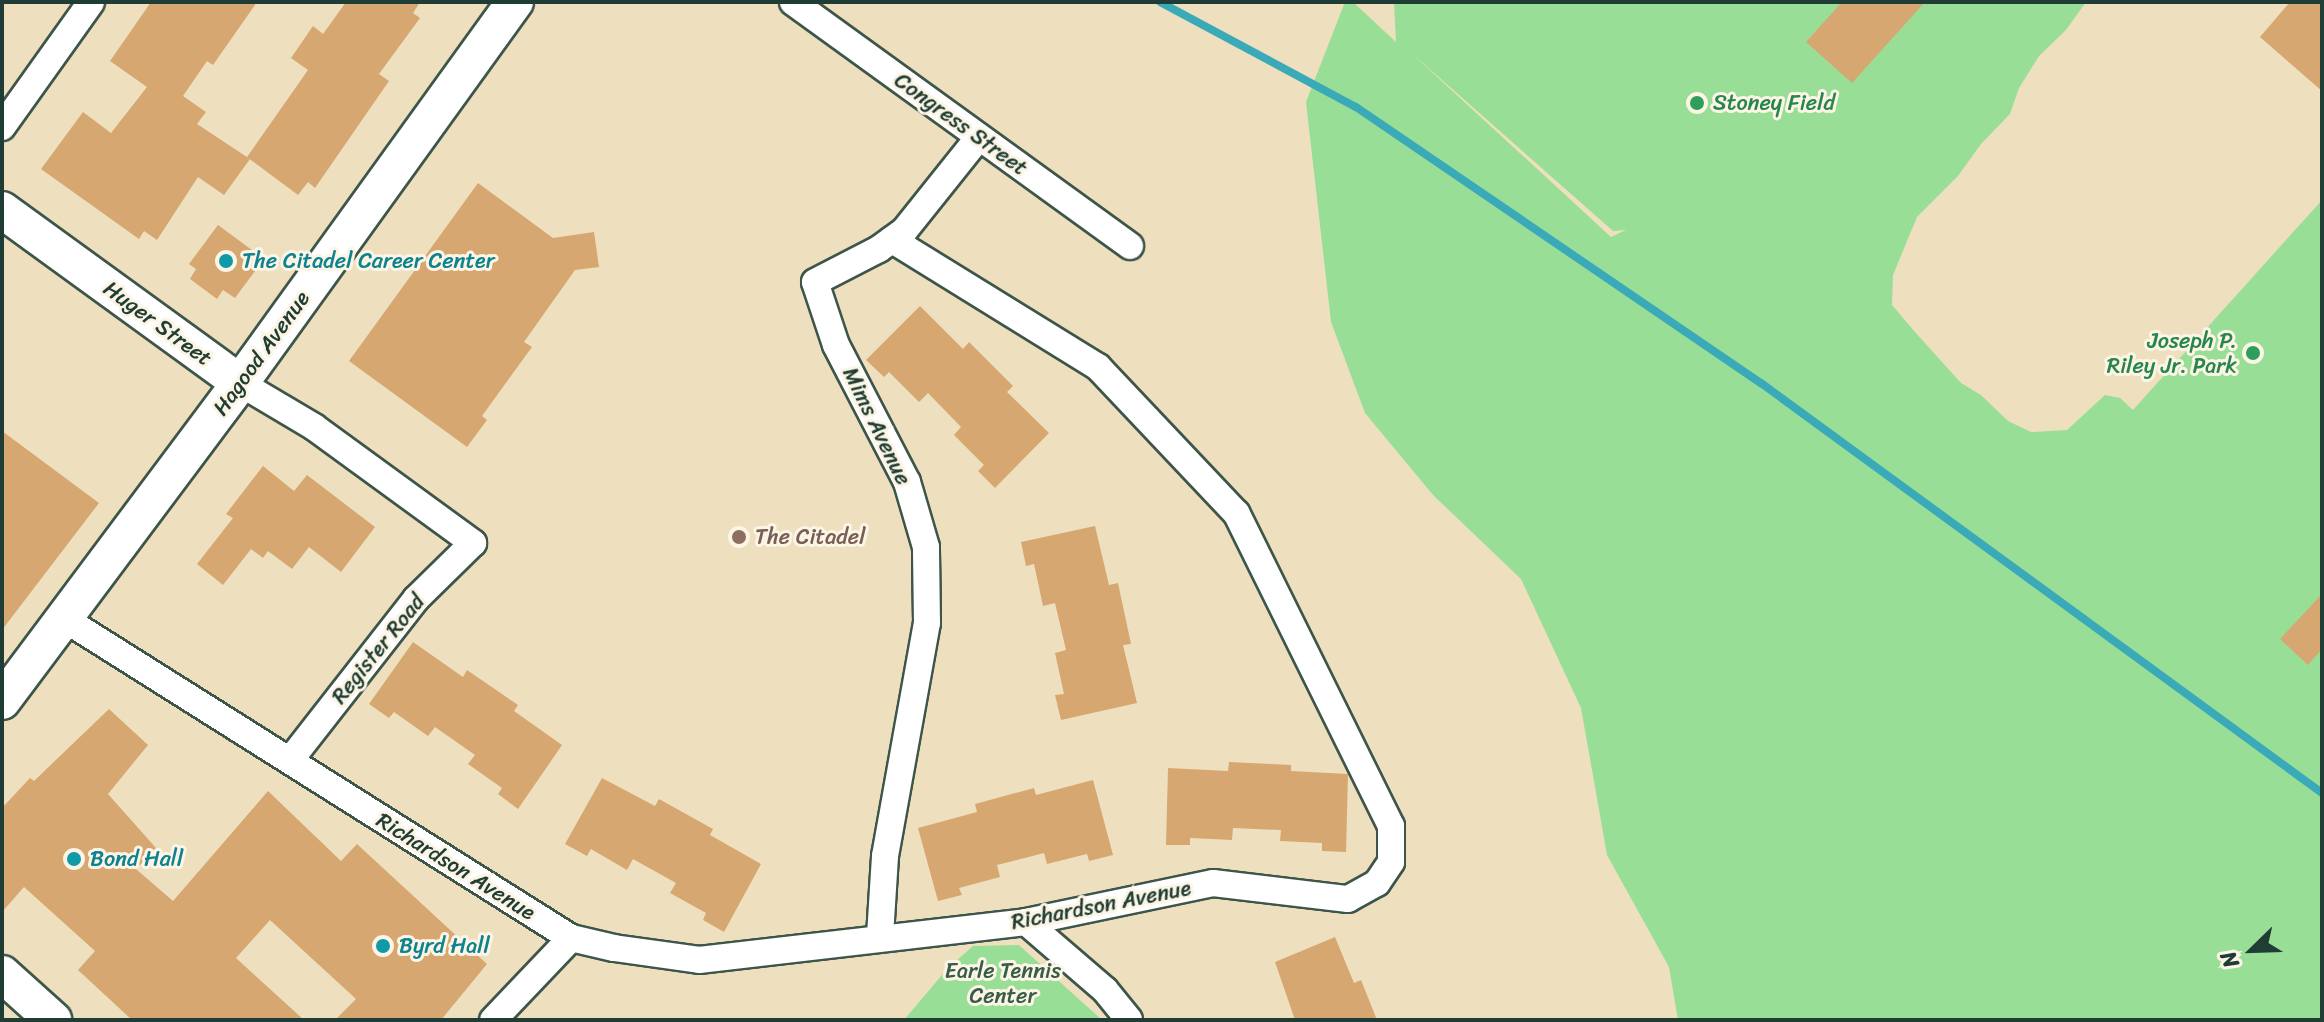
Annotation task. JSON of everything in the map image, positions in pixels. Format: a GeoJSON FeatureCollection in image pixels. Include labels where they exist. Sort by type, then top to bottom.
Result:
{"type":"FeatureCollection","features":[{"type":"Feature","properties":{"kind":"street"},"geometry":{"type":"LineString","coordinates":[[2,127],[91,2]]}},
{"type":"Feature","properties":{"kind":"street","name":"Hagood Avenue"},"geometry":{"type":"LineString","coordinates":[[2,701],[240,383],[515,2]]}},
{"type":"Feature","properties":{"kind":"street","name":"Congress Street"},"geometry":{"type":"LineString","coordinates":[[793,2],[1130,246]]}},
{"type":"Feature","properties":{"kind":"street","name":"Mims Avenue"},"geometry":{"type":"LineString","coordinates":[[880,936],[884,876],[927,623],[926,547],[907,482],[836,345],[815,282],[892,240],[922,211],[979,137]]}},
{"type":"Feature","properties":{"kind":"street","name":"Huger Street"},"geometry":{"type":"LineString","coordinates":[[2,210],[240,383],[314,427],[473,543]]}},
{"type":"Feature","properties":{"kind":"street","name":"Richardson Avenue"},"geometry":{"type":"LineString","coordinates":[[63,618],[571,938],[649,955],[699,960],[880,936],[1026,922],[1213,883],[1348,899],[1377,883],[1391,862],[1391,826],[1236,513],[1098,367],[892,240]]}},
{"type":"Feature","properties":{"kind":"street","name":"Register Road"},"geometry":{"type":"LineString","coordinates":[[290,760],[416,599],[473,543]]}},
{"type":"Feature","properties":{"kind":"street"},"geometry":{"type":"LineString","coordinates":[[1026,922],[1105,990],[1129,1020]]}},
{"type":"Feature","properties":{"kind":"street"},"geometry":{"type":"LineString","coordinates":[[493,1020],[571,938]]}},
{"type":"Feature","properties":{"kind":"street"},"geometry":{"type":"LineString","coordinates":[[2,974],[53,1020]]}},
{"type":"Feature","properties":{"kind":"green space"},"geometry":{"type":"Polygon","coordinates":[[[1345,2],[1353,2],[1396,42],[1394,2],[2086,2],[2066,30],[2039,56],[2019,88],[2010,114],[1981,144],[1958,176],[1917,217],[1893,275],[1892,305],[1915,332],[1961,383],[1981,395],[2008,421],[2031,432],[2067,430],[2105,395],[2120,398],[2133,410],[2322,200],[2322,1020],[1678,1020],[1669,967],[1607,855],[1581,708],[1521,579],[1433,495],[1365,413],[1331,322],[1306,102],[1345,2]],[[1408,50],[1611,237],[1626,230],[1613,231],[1408,50]]]}},
{"type":"Feature","properties":{"kind":"green space","name":"Earle Tennis Center"},"geometry":{"type":"Polygon","coordinates":[[[1019,945],[1102,1020],[904,1020],[947,969],[973,946],[1019,945]]]}},
{"type":"Feature","properties":{"kind":"building"},"geometry":{"type":"Polygon","coordinates":[[[151,2],[257,2],[213,65],[207,61],[183,96],[206,112],[197,124],[250,159],[224,195],[198,177],[157,240],[144,231],[139,239],[41,169],[83,112],[111,133],[147,87],[110,61],[151,2]]]}},
{"type":"Feature","properties":{"kind":"building"},"geometry":{"type":"Polygon","coordinates":[[[346,2],[420,2],[413,13],[420,18],[379,74],[389,81],[315,188],[308,182],[298,195],[247,157],[308,70],[291,58],[313,26],[323,34],[346,2]]]}},
{"type":"Feature","properties":{"kind":"building"},"geometry":{"type":"Polygon","coordinates":[[[1842,2],[1925,2],[1852,83],[1806,42],[1842,2]]]}},
{"type":"Feature","properties":{"kind":"building"},"geometry":{"type":"Polygon","coordinates":[[[2290,2],[2322,2],[2322,91],[2260,37],[2290,2]]]}},
{"type":"Feature","properties":{"kind":"building"},"geometry":{"type":"Polygon","coordinates":[[[478,183],[553,238],[594,232],[599,267],[575,270],[524,342],[532,347],[482,416],[487,420],[467,447],[349,361],[478,183]]]}},
{"type":"Feature","properties":{"kind":"building","name":"The Citadel Career Center"},"geometry":{"type":"Polygon","coordinates":[[[218,225],[264,259],[235,298],[223,290],[217,299],[190,279],[196,269],[189,264],[218,225]]]}},
{"type":"Feature","properties":{"kind":"building"},"geometry":{"type":"Polygon","coordinates":[[[920,306],[963,349],[969,342],[1013,386],[1007,392],[1049,433],[995,488],[978,471],[984,465],[954,435],[961,427],[928,393],[919,402],[889,372],[884,377],[866,360],[920,306]]]}},
{"type":"Feature","properties":{"kind":"building"},"geometry":{"type":"Polygon","coordinates":[[[2,431],[99,503],[2,630],[2,431]]]}},
{"type":"Feature","properties":{"kind":"building"},"geometry":{"type":"Polygon","coordinates":[[[263,466],[294,491],[307,475],[375,527],[341,572],[309,547],[292,569],[268,551],[263,558],[251,549],[223,585],[197,564],[233,518],[226,514],[263,466]]]}},
{"type":"Feature","properties":{"kind":"building"},"geometry":{"type":"Polygon","coordinates":[[[1095,526],[1109,585],[1118,583],[1131,644],[1123,645],[1137,703],[1061,720],[1055,695],[1064,694],[1055,653],[1066,650],[1055,603],[1043,606],[1034,564],[1026,566],[1021,542],[1095,526]]]}},
{"type":"Feature","properties":{"kind":"building"},"geometry":{"type":"Polygon","coordinates":[[[2322,594],[2322,649],[2308,665],[2280,639],[2322,594]]]}},
{"type":"Feature","properties":{"kind":"building"},"geometry":{"type":"Polygon","coordinates":[[[413,642],[463,677],[467,670],[518,705],[514,711],[562,745],[518,809],[498,794],[502,788],[468,764],[475,755],[435,727],[428,736],[394,712],[389,718],[369,704],[413,642]]]}},
{"type":"Feature","properties":{"kind":"building"},"geometry":{"type":"Polygon","coordinates":[[[109,709],[148,745],[108,794],[156,848],[136,869],[173,901],[268,791],[341,861],[357,844],[487,964],[441,1020],[335,1020],[356,999],[270,920],[236,958],[304,1020],[132,1020],[78,970],[95,951],[24,887],[2,912],[2,808],[30,778],[34,781],[109,709]]]}},
{"type":"Feature","properties":{"kind":"building"},"geometry":{"type":"Polygon","coordinates":[[[1229,762],[1291,765],[1291,771],[1348,774],[1346,852],[1322,851],[1322,843],[1280,841],[1281,830],[1233,828],[1232,840],[1190,838],[1190,845],[1166,845],[1168,768],[1228,771],[1229,762]]]}},
{"type":"Feature","properties":{"kind":"building"},"geometry":{"type":"Polygon","coordinates":[[[602,778],[655,806],[659,799],[713,829],[710,835],[761,864],[724,932],[703,920],[706,913],[670,893],[676,883],[633,859],[627,870],[591,849],[587,856],[565,844],[602,778]]]}},
{"type":"Feature","properties":{"kind":"building"},"geometry":{"type":"Polygon","coordinates":[[[1093,780],[1113,855],[1089,861],[1087,854],[1047,864],[1044,853],[997,865],[1000,877],[959,888],[962,895],[938,901],[918,828],[977,812],[975,804],[1034,788],[1036,795],[1093,780]]]}},
{"type":"Feature","properties":{"kind":"building"},"geometry":{"type":"Polygon","coordinates":[[[1335,937],[1354,983],[1361,980],[1377,1020],[1295,1020],[1275,962],[1335,937]]]}},
{"type":"Feature","properties":{"kind":"waterway"},"geometry":{"type":"LineString","coordinates":[[1160,2],[1356,107],[1761,383],[2322,793]]}},
{"type":"Feature","properties":{"kind":"place","name":"Stoney Field"},"geometry":{"type":"Point","coordinates":[1697,103]}},
{"type":"Feature","properties":{"kind":"place","name":"The Citadel Career Center"},"geometry":{"type":"Point","coordinates":[226,261]}},
{"type":"Feature","properties":{"kind":"place","name":"Joseph P. Riley Jr. Park"},"geometry":{"type":"Point","coordinates":[2253,353]}},
{"type":"Feature","properties":{"kind":"place","name":"The Citadel"},"geometry":{"type":"Point","coordinates":[739,537]}},
{"type":"Feature","properties":{"kind":"place","name":"Bond Hall"},"geometry":{"type":"Point","coordinates":[74,859]}},
{"type":"Feature","properties":{"kind":"place","name":"Byrd Hall"},"geometry":{"type":"Point","coordinates":[383,946]}}]}
